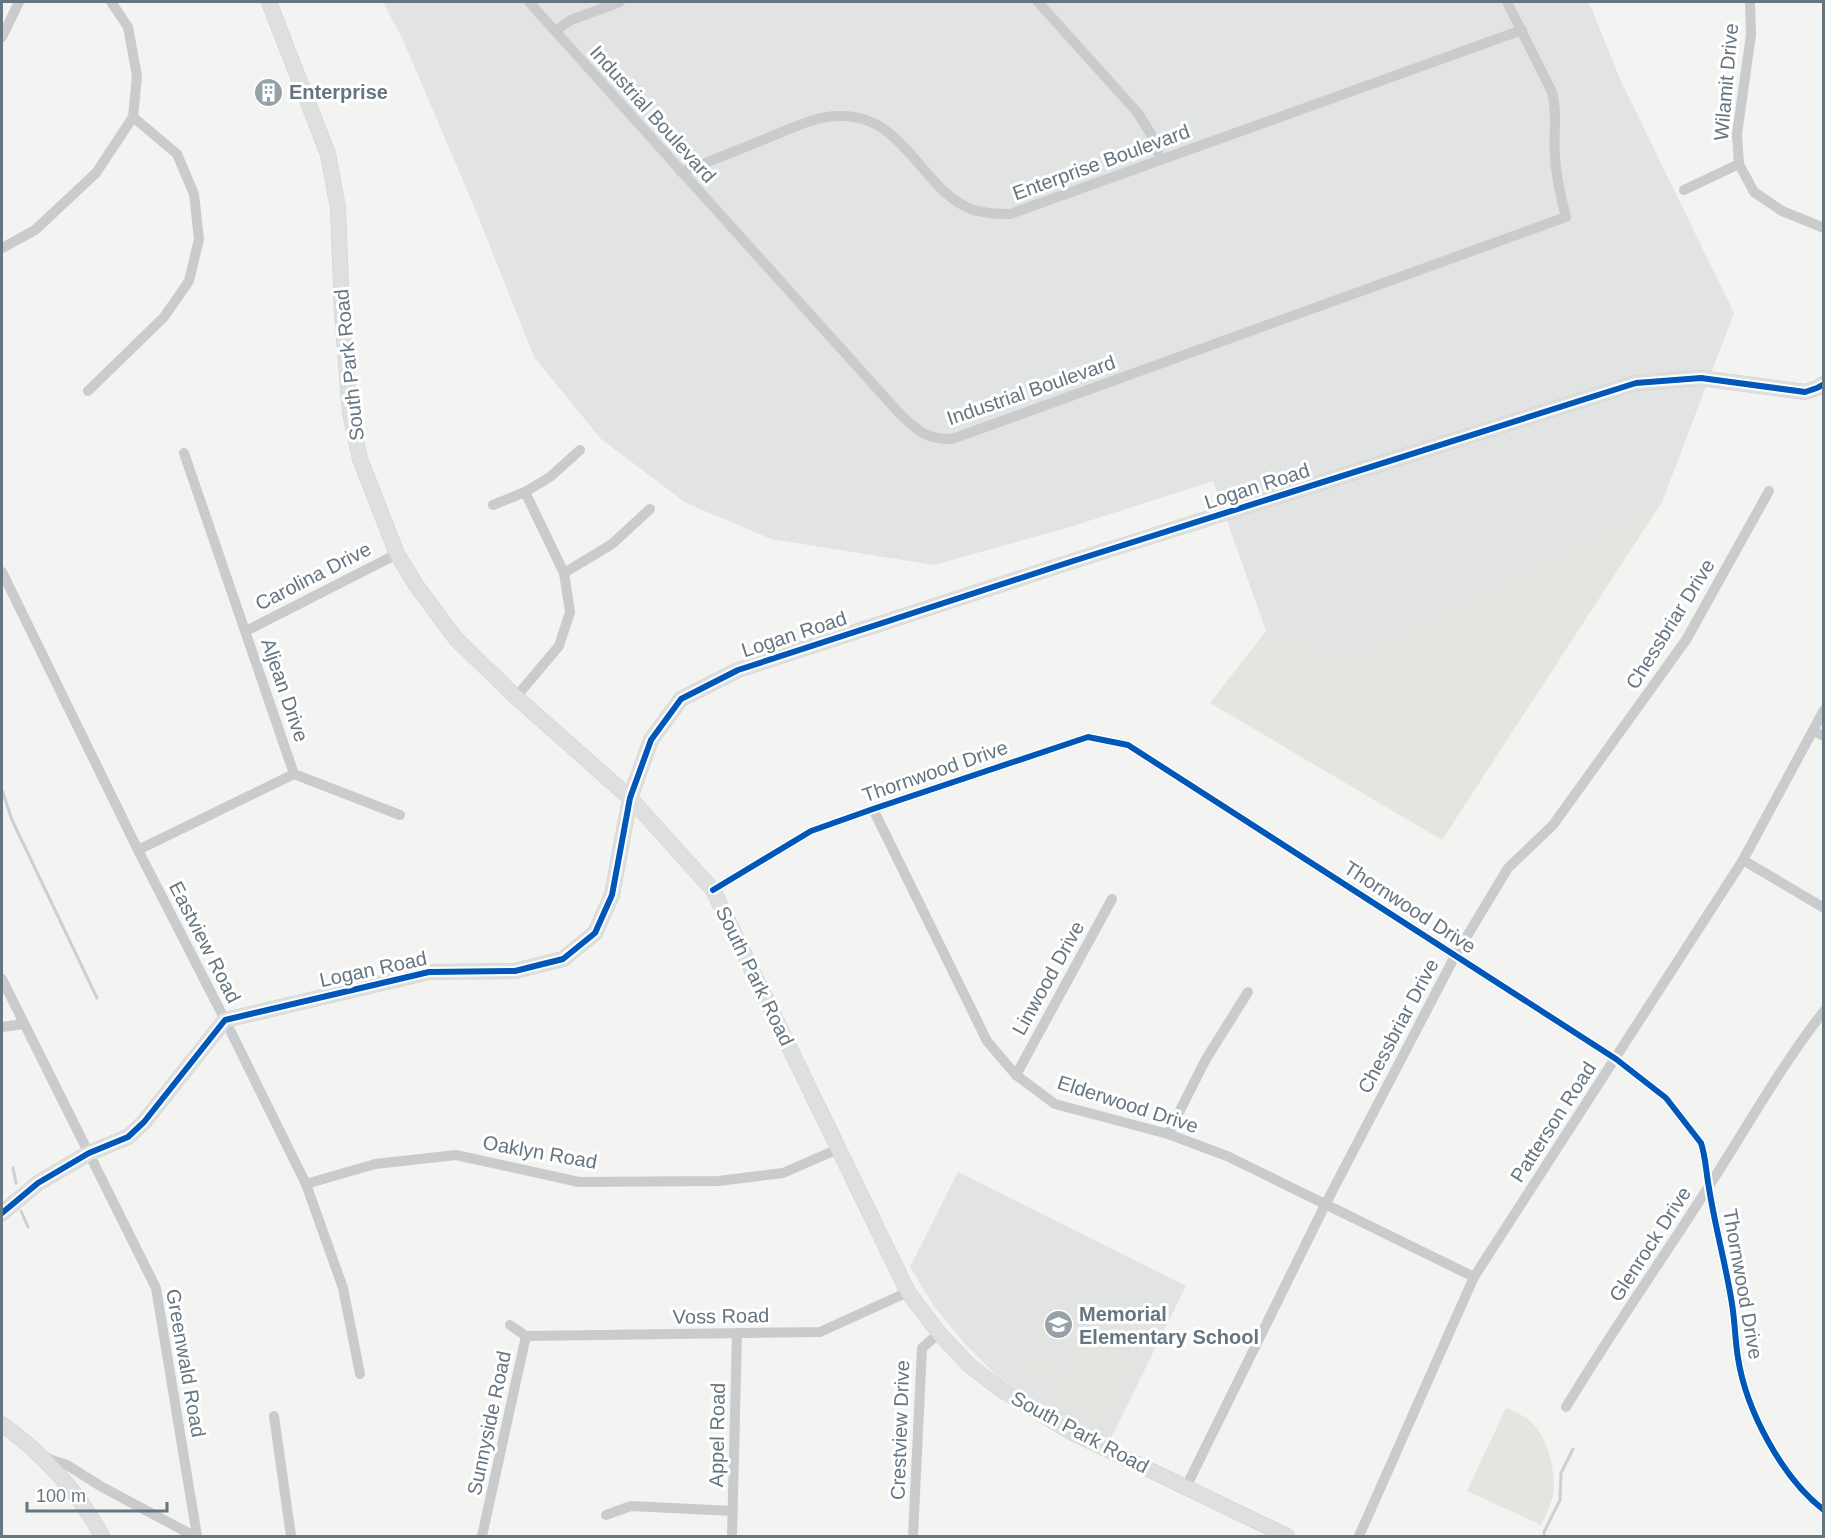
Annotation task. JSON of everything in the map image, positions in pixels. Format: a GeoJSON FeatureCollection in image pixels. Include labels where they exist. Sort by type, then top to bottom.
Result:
{"type":"FeatureCollection","features":[{"type":"Feature","properties":{"kind":"street"},"geometry":{"type":"LineString","coordinates":[[2,37],[19,2]]}},
{"type":"Feature","properties":{"kind":"street"},"geometry":{"type":"LineString","coordinates":[[2,248],[35,230],[96,173],[133,117],[137,76],[128,27],[111,2]]}},
{"type":"Feature","properties":{"kind":"street","name":"South Park Road"},"geometry":{"type":"LineString","coordinates":[[268,2],[328,154],[338,208],[342,313],[350,412],[360,459],[397,554],[417,585],[456,639],[516,697],[630,798],[713,890],[908,1292],[939,1333],[969,1365],[1000,1389],[1069,1431],[1287,1536]]}},
{"type":"Feature","properties":{"kind":"street","name":"Industrial Boulevard"},"geometry":{"type":"LineString","coordinates":[[529,2],[900,414],[923,434],[938,439],[952,439],[977,431],[1566,217],[1557,181],[1554,154],[1556,105],[1522,30]]}},
{"type":"Feature","properties":{"kind":"street"},"geometry":{"type":"LineString","coordinates":[[555,31],[571,20],[620,2]]}},
{"type":"Feature","properties":{"kind":"street"},"geometry":{"type":"LineString","coordinates":[[1038,2],[1137,112],[1151,134],[1161,160]]}},
{"type":"Feature","properties":{"kind":"street"},"geometry":{"type":"LineString","coordinates":[[1507,2],[1522,30]]}},
{"type":"Feature","properties":{"kind":"street","name":"Wilamit Drive"},"geometry":{"type":"LineString","coordinates":[[1750,2],[1751,35],[1737,134],[1738,164],[1754,192],[1782,211],[1824,228]]}},
{"type":"Feature","properties":{"kind":"street","name":"Enterprise Boulevard"},"geometry":{"type":"LineString","coordinates":[[681,172],[824,117],[855,117],[874,124],[899,141],[956,201],[973,210],[992,214],[1010,214],[1522,30]]}},
{"type":"Feature","properties":{"kind":"street"},"geometry":{"type":"LineString","coordinates":[[88,391],[164,317],[189,281],[199,239],[194,194],[177,154],[133,117]]}},
{"type":"Feature","properties":{"kind":"street"},"geometry":{"type":"LineString","coordinates":[[1684,190],[1738,164]]}},
{"type":"Feature","properties":{"kind":"street","name":"Logan Road"},"geometry":{"type":"LineString","coordinates":[[225,1020],[429,972],[515,971],[563,959],[595,933],[612,895],[630,798],[651,740],[681,699],[738,670],[1636,383],[1701,378],[1792,391],[1805,392],[1821,388]]}},
{"type":"Feature","properties":{"kind":"street"},"geometry":{"type":"LineString","coordinates":[[493,506],[525,492],[550,477],[580,450]]}},
{"type":"Feature","properties":{"kind":"street","name":"Aljean Drive"},"geometry":{"type":"LineString","coordinates":[[184,453],[294,774]]}},
{"type":"Feature","properties":{"kind":"street","name":"Chessbriar Drive"},"geometry":{"type":"LineString","coordinates":[[1186,1487],[1325,1205],[1455,956],[1508,868],[1553,825],[1686,640],[1769,491]]}},
{"type":"Feature","properties":{"kind":"street"},"geometry":{"type":"LineString","coordinates":[[516,697],[559,646],[570,612],[564,573],[525,492]]}},
{"type":"Feature","properties":{"kind":"street"},"geometry":{"type":"LineString","coordinates":[[564,573],[612,544],[650,509]]}},
{"type":"Feature","properties":{"kind":"street","name":"Carolina Drive"},"geometry":{"type":"LineString","coordinates":[[246,631],[397,554]]}},
{"type":"Feature","properties":{"kind":"street","name":"Eastview Road"},"geometry":{"type":"LineString","coordinates":[[2,572],[138,850],[306,1184],[343,1288],[360,1374]]}},
{"type":"Feature","properties":{"kind":"street","name":"Patterson Road"},"geometry":{"type":"LineString","coordinates":[[1359,1536],[1474,1277],[1743,860],[1824,710]]}},
{"type":"Feature","properties":{"kind":"street"},"geometry":{"type":"LineString","coordinates":[[1813,730],[1824,736]]}},
{"type":"Feature","properties":{"kind":"street","name":"Thornwood Drive"},"geometry":{"type":"LineString","coordinates":[[713,890],[811,831],[873,809],[1088,737],[1128,745],[1616,1059],[1666,1098],[1701,1143],[1732,1304],[1738,1361],[1755,1415],[1781,1463],[1815,1504],[1824,1510]]}},
{"type":"Feature","properties":{"kind":"street"},"geometry":{"type":"LineString","coordinates":[[138,850],[294,774],[400,815]]}},
{"type":"Feature","properties":{"kind":"street","name":"Elderwood Drive"},"geometry":{"type":"LineString","coordinates":[[873,809],[987,1041],[1016,1075],[1055,1104],[1168,1134],[1227,1156],[1474,1277]]}},
{"type":"Feature","properties":{"kind":"street"},"geometry":{"type":"LineString","coordinates":[[1743,860],[1824,908]]}},
{"type":"Feature","properties":{"kind":"street","name":"Linwood Drive"},"geometry":{"type":"LineString","coordinates":[[1016,1075],[1112,898]]}},
{"type":"Feature","properties":{"kind":"street","name":"Greenwald Road"},"geometry":{"type":"LineString","coordinates":[[2,979],[156,1288],[195,1536]]}},
{"type":"Feature","properties":{"kind":"street"},"geometry":{"type":"LineString","coordinates":[[1168,1134],[1206,1059],[1248,992]]}},
{"type":"Feature","properties":{"kind":"street","name":"Glenrock Drive"},"geometry":{"type":"LineString","coordinates":[[1566,1407],[1800,1042],[1824,1011]]}},
{"type":"Feature","properties":{"kind":"street"},"geometry":{"type":"LineString","coordinates":[[2,1213],[38,1183],[89,1153],[128,1137],[144,1122],[225,1020]]}},
{"type":"Feature","properties":{"kind":"street"},"geometry":{"type":"LineString","coordinates":[[2,1027],[24,1024]]}},
{"type":"Feature","properties":{"kind":"street","name":"Oaklyn Road"},"geometry":{"type":"LineString","coordinates":[[306,1184],[375,1164],[456,1155],[579,1182],[718,1181],[783,1173],[838,1149]]}},
{"type":"Feature","properties":{"kind":"street","name":"Voss Road"},"geometry":{"type":"LineString","coordinates":[[526,1336],[820,1332],[908,1292]]}},
{"type":"Feature","properties":{"kind":"street","name":"Sunnyside Road"},"geometry":{"type":"LineString","coordinates":[[482,1536],[526,1336],[510,1325]]}},
{"type":"Feature","properties":{"kind":"street","name":"Crestview Drive"},"geometry":{"type":"LineString","coordinates":[[914,1536],[922,1348],[939,1333]]}},
{"type":"Feature","properties":{"kind":"street","name":"Appel Road"},"geometry":{"type":"LineString","coordinates":[[732,1536],[737,1334]]}},
{"type":"Feature","properties":{"kind":"street"},"geometry":{"type":"LineString","coordinates":[[274,1416],[291,1536]]}},
{"type":"Feature","properties":{"kind":"street"},"geometry":{"type":"LineString","coordinates":[[2,1424],[43,1456],[77,1496],[102,1536]]}},
{"type":"Feature","properties":{"kind":"street"},"geometry":{"type":"LineString","coordinates":[[43,1456],[67,1465],[102,1487],[195,1536]]}},
{"type":"Feature","properties":{"kind":"street"},"geometry":{"type":"LineString","coordinates":[[606,1515],[631,1506],[733,1511]]}},
{"type":"Feature","properties":{"kind":"shaded area"},"geometry":{"type":"Polygon","coordinates":[[[383,2],[1589,2],[1620,79],[1734,313],[1662,502],[1347,664],[1266,631],[1213,481],[1070,527],[934,565],[771,539],[686,503],[601,439],[534,357],[478,216],[403,40],[383,2]]]}},
{"type":"Feature","properties":{"kind":"shaded area"},"geometry":{"type":"Polygon","coordinates":[[[1662,502],[1442,840],[1210,703],[1266,631],[1347,664],[1662,502]]]}},
{"type":"Feature","properties":{"kind":"shaded area","name":"Memorial Elementary School"},"geometry":{"type":"Polygon","coordinates":[[[958,1172],[1186,1286],[1110,1440],[1052,1411],[1000,1379],[965,1344],[934,1306],[910,1267],[958,1172]]]}},
{"type":"Feature","properties":{"kind":"shaded area"},"geometry":{"type":"Polygon","coordinates":[[[1040,1324],[1077,1328],[1076,1353],[1100,1343],[1139,1357],[1107,1426],[1049,1394],[1063,1367],[1071,1359],[1065,1358],[1065,1340],[1041,1336],[1040,1324]]]}},
{"type":"Feature","properties":{"kind":"shaded area"},"geometry":{"type":"Polygon","coordinates":[[[1047,1342],[1048,1361],[1055,1371],[1052,1382],[1034,1382],[1017,1374],[1022,1360],[1035,1358],[1035,1349],[1047,1342]]]}},
{"type":"Feature","properties":{"kind":"shaded area"},"geometry":{"type":"Polygon","coordinates":[[[1506,1408],[1531,1422],[1544,1440],[1551,1460],[1554,1491],[1541,1525],[1467,1491],[1506,1408]]]}},
{"type":"Feature","properties":{"kind":"waterway"},"geometry":{"type":"LineString","coordinates":[[2,790],[12,820],[97,998]]}},
{"type":"Feature","properties":{"kind":"waterway"},"geometry":{"type":"LineString","coordinates":[[13,1168],[16,1183]]}},
{"type":"Feature","properties":{"kind":"waterway"},"geometry":{"type":"LineString","coordinates":[[21,1211],[28,1227]]}},
{"type":"Feature","properties":{"kind":"waterway"},"geometry":{"type":"LineString","coordinates":[[1544,1536],[1560,1500],[1561,1473],[1573,1449]]}},
{"type":"Feature","properties":{"kind":"cycle path"},"geometry":{"type":"LineString","coordinates":[[2,1213],[38,1183],[89,1153],[128,1137],[144,1122],[225,1020],[429,972],[515,971],[563,959],[595,933],[612,895],[630,798],[651,740],[681,699],[738,670],[1070,562],[1636,383],[1701,378],[1805,392],[1824,384]]}},
{"type":"Feature","properties":{"kind":"cycle path"},"geometry":{"type":"LineString","coordinates":[[713,890],[811,831],[873,809],[1088,737],[1128,745],[1616,1059],[1666,1098],[1701,1143],[1703,1149],[1711,1203],[1732,1304],[1738,1358],[1749,1399],[1768,1442],[1780,1462],[1794,1480],[1824,1510]]}},
{"type":"Feature","properties":{"kind":"place","name":"Enterprise"},"geometry":{"type":"Point","coordinates":[268,92]}},
{"type":"Feature","properties":{"kind":"place","name":"Memorial Elementary School"},"geometry":{"type":"Point","coordinates":[1058,1325]}}]}
